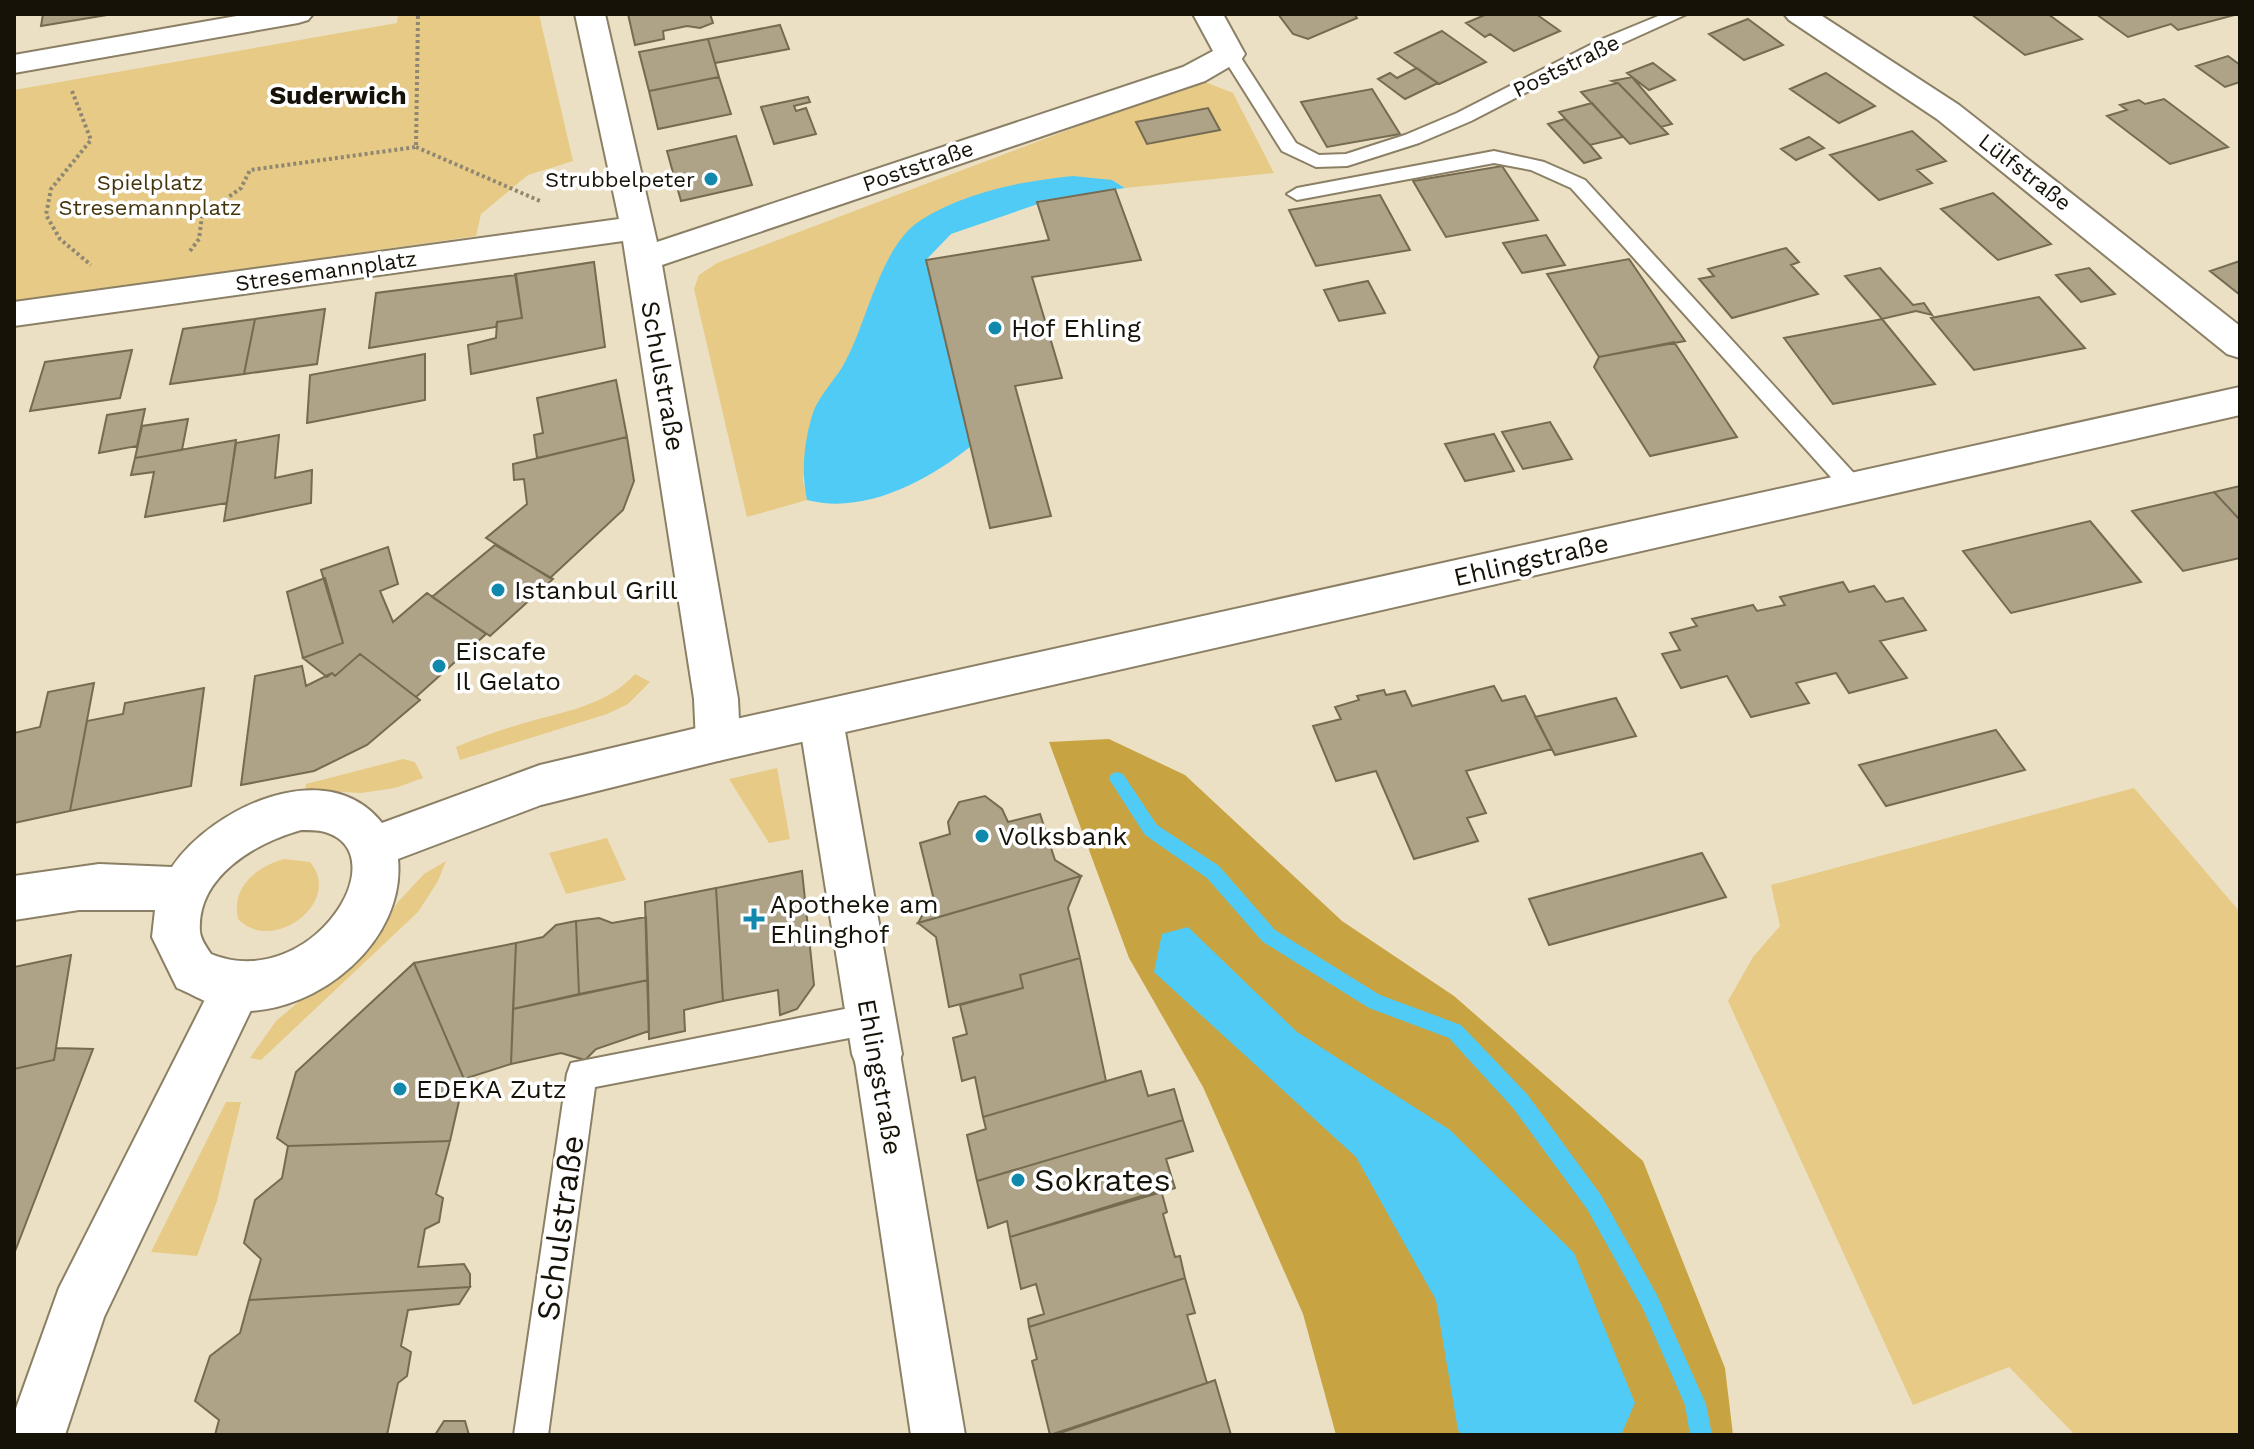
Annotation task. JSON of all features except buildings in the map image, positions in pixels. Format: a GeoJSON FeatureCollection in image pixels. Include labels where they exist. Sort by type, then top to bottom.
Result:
{"type":"FeatureCollection","features":[{"type":"Feature","properties":{"kind":"street"},"geometry":{"type":"LineString","coordinates":[[14,64],[298,14]]}},
{"type":"Feature","properties":{"kind":"street","name":"Schulstraße"},"geometry":{"type":"LineString","coordinates":[[590,14],[640,243],[716,699],[718,742]]}},
{"type":"Feature","properties":{"kind":"street"},"geometry":{"type":"LineString","coordinates":[[1208,14],[1230,54]]}},
{"type":"Feature","properties":{"kind":"street","name":"Lülfstraße"},"geometry":{"type":"LineString","coordinates":[[1799,14],[1948,112],[2240,345]]}},
{"type":"Feature","properties":{"kind":"street","name":"Poststraße"},"geometry":{"type":"LineString","coordinates":[[640,243],[1194,74],[1230,54]]}},
{"type":"Feature","properties":{"kind":"street","name":"Stresemannplatz"},"geometry":{"type":"LineString","coordinates":[[14,314],[640,243]]}},
{"type":"Feature","properties":{"kind":"street","name":"Ehlingstraße"},"geometry":{"type":"LineString","coordinates":[[373,847],[540,785],[718,742],[2240,401]]}},
{"type":"Feature","properties":{"kind":"street","name":"Ehlingstraße"},"geometry":{"type":"LineString","coordinates":[[821,720],[938,1435]]}},
{"type":"Feature","properties":{"kind":"street"},"geometry":{"type":"LineString","coordinates":[[301,809],[332,813],[345,819],[357,826],[373,847],[377,872],[370,900],[355,927],[331,953],[301,973],[268,984],[237,987],[194,971],[175,935],[184,890],[204,860],[233,835],[267,818],[301,809]]}},
{"type":"Feature","properties":{"kind":"street"},"geometry":{"type":"LineString","coordinates":[[14,898],[52,890],[112,884],[184,890]]}},
{"type":"Feature","properties":{"kind":"street"},"geometry":{"type":"LineString","coordinates":[[36,1435],[79,1308],[237,987]]}},
{"type":"Feature","properties":{"kind":"lane","name":"Poststraße"},"geometry":{"type":"LineString","coordinates":[[1230,54],[1289,147],[1316,161],[1347,160],[1412,139],[1464,117],[1606,44],[1678,14]]}},
{"type":"Feature","properties":{"kind":"lane"},"geometry":{"type":"LineString","coordinates":[[1297,194],[1494,157],[1524,161],[1559,172],[1578,184],[1854,488]]}},
{"type":"Feature","properties":{"kind":"lane","name":"Schulstraße"},"geometry":{"type":"LineString","coordinates":[[531,1435],[582,1074],[873,1036]]}},
{"type":"Feature","properties":{"kind":"path"},"geometry":{"type":"LineString","coordinates":[[416,147],[418,14]]}},
{"type":"Feature","properties":{"kind":"path"},"geometry":{"type":"LineString","coordinates":[[71,54],[70,85],[91,136],[89,146],[66,169],[49,193],[43,213],[53,234],[66,246],[97,270],[113,271],[106,302]]}},
{"type":"Feature","properties":{"kind":"path"},"geometry":{"type":"LineString","coordinates":[[189,251],[199,239],[202,216],[241,188],[250,170],[416,147],[542,202]]}},
{"type":"Feature","properties":{"kind":"green space","name":"Spielplatz Stresemannplatz"},"geometry":{"type":"Polygon","coordinates":[[[398,14],[539,14],[573,161],[528,175],[481,214],[476,236],[14,302],[14,90],[397,23],[398,14]]]}},
{"type":"Feature","properties":{"kind":"green space"},"geometry":{"type":"Polygon","coordinates":[[[1200,80],[1233,93],[1274,173],[1125,188],[1112,180],[965,198],[868,313],[846,361],[813,413],[803,480],[807,500],[747,517],[694,289],[699,275],[717,263],[1200,80]]]}},
{"type":"Feature","properties":{"kind":"green space"},"geometry":{"type":"Polygon","coordinates":[[[635,674],[650,682],[628,704],[607,714],[460,760],[456,747],[510,727],[585,706],[612,693],[635,674]]]}},
{"type":"Feature","properties":{"kind":"green space"},"geometry":{"type":"Polygon","coordinates":[[[403,759],[415,762],[423,778],[395,788],[361,793],[305,790],[306,784],[403,759]]]}},
{"type":"Feature","properties":{"kind":"green space"},"geometry":{"type":"Polygon","coordinates":[[[777,768],[790,839],[769,843],[729,779],[777,768]]]}},
{"type":"Feature","properties":{"kind":"green space"},"geometry":{"type":"Polygon","coordinates":[[[2134,788],[2240,912],[2240,1435],[2075,1435],[2009,1367],[1913,1405],[1728,1001],[1753,957],[1780,926],[1771,885],[2134,788]]]}},
{"type":"Feature","properties":{"kind":"green space"},"geometry":{"type":"Polygon","coordinates":[[[607,838],[626,880],[566,894],[549,853],[607,838]]]}},
{"type":"Feature","properties":{"kind":"green space"},"geometry":{"type":"Polygon","coordinates":[[[284,859],[310,862],[318,877],[318,893],[300,919],[268,931],[252,929],[238,919],[238,897],[242,888],[255,873],[284,859]]]}},
{"type":"Feature","properties":{"kind":"green space"},"geometry":{"type":"Polygon","coordinates":[[[446,861],[438,881],[418,912],[261,1060],[250,1058],[276,1021],[376,936],[398,902],[424,874],[446,861]]]}},
{"type":"Feature","properties":{"kind":"green space"},"geometry":{"type":"Polygon","coordinates":[[[226,1102],[241,1102],[217,1201],[197,1256],[151,1252],[226,1102]]]}},
{"type":"Feature","properties":{"kind":"shaded area"},"geometry":{"type":"Polygon","coordinates":[[[1109,739],[1185,775],[1342,921],[1454,996],[1643,1161],[1725,1368],[1733,1435],[1336,1435],[1303,1314],[1203,1087],[1129,958],[1049,742],[1109,739]]]}},
{"type":"Feature","properties":{"kind":"water"},"geometry":{"type":"Polygon","coordinates":[[[1073,176],[1112,180],[1125,188],[1037,201],[1038,204],[951,234],[926,260],[971,446],[915,482],[873,499],[851,503],[807,500],[804,458],[812,416],[855,342],[877,283],[907,231],[938,210],[975,195],[1034,181],[1073,176]]]}},
{"type":"Feature","properties":{"kind":"water"},"geometry":{"type":"Polygon","coordinates":[[[1188,927],[1297,1032],[1450,1130],[1574,1253],[1635,1403],[1621,1435],[1462,1435],[1458,1430],[1436,1300],[1356,1157],[1154,972],[1162,934],[1188,927]]]}},
{"type":"Feature","properties":{"kind":"waterway"},"geometry":{"type":"LineString","coordinates":[[1117,779],[1151,830],[1213,872],[1269,936],[1375,1002],[1455,1031],[1520,1101],[1594,1202],[1650,1302],[1695,1404],[1701,1435]]}},
{"type":"Feature","properties":{"kind":"place","name":"Strubbelpeter"},"geometry":{"type":"Point","coordinates":[711,179]}},
{"type":"Feature","properties":{"kind":"place","name":"Hof Ehling"},"geometry":{"type":"Point","coordinates":[995,328]}},
{"type":"Feature","properties":{"kind":"place","name":"Istanbul Grill"},"geometry":{"type":"Point","coordinates":[498,590]}},
{"type":"Feature","properties":{"kind":"place","name":"Eiscafe Il Gelato"},"geometry":{"type":"Point","coordinates":[439,666]}},
{"type":"Feature","properties":{"kind":"place","name":"Volksbank"},"geometry":{"type":"Point","coordinates":[982,836]}},
{"type":"Feature","properties":{"kind":"place","name":"Apotheke am Ehlinghof"},"geometry":{"type":"Point","coordinates":[754,919]}},
{"type":"Feature","properties":{"kind":"place","name":"EDEKA Zutz"},"geometry":{"type":"Point","coordinates":[400,1089]}},
{"type":"Feature","properties":{"kind":"place","name":"Sokrates"},"geometry":{"type":"Point","coordinates":[1018,1180]}},
{"type":"Feature","properties":{"kind":"district","name":"Suderwich"},"geometry":{"type":"Point","coordinates":[338,95]}}]}
